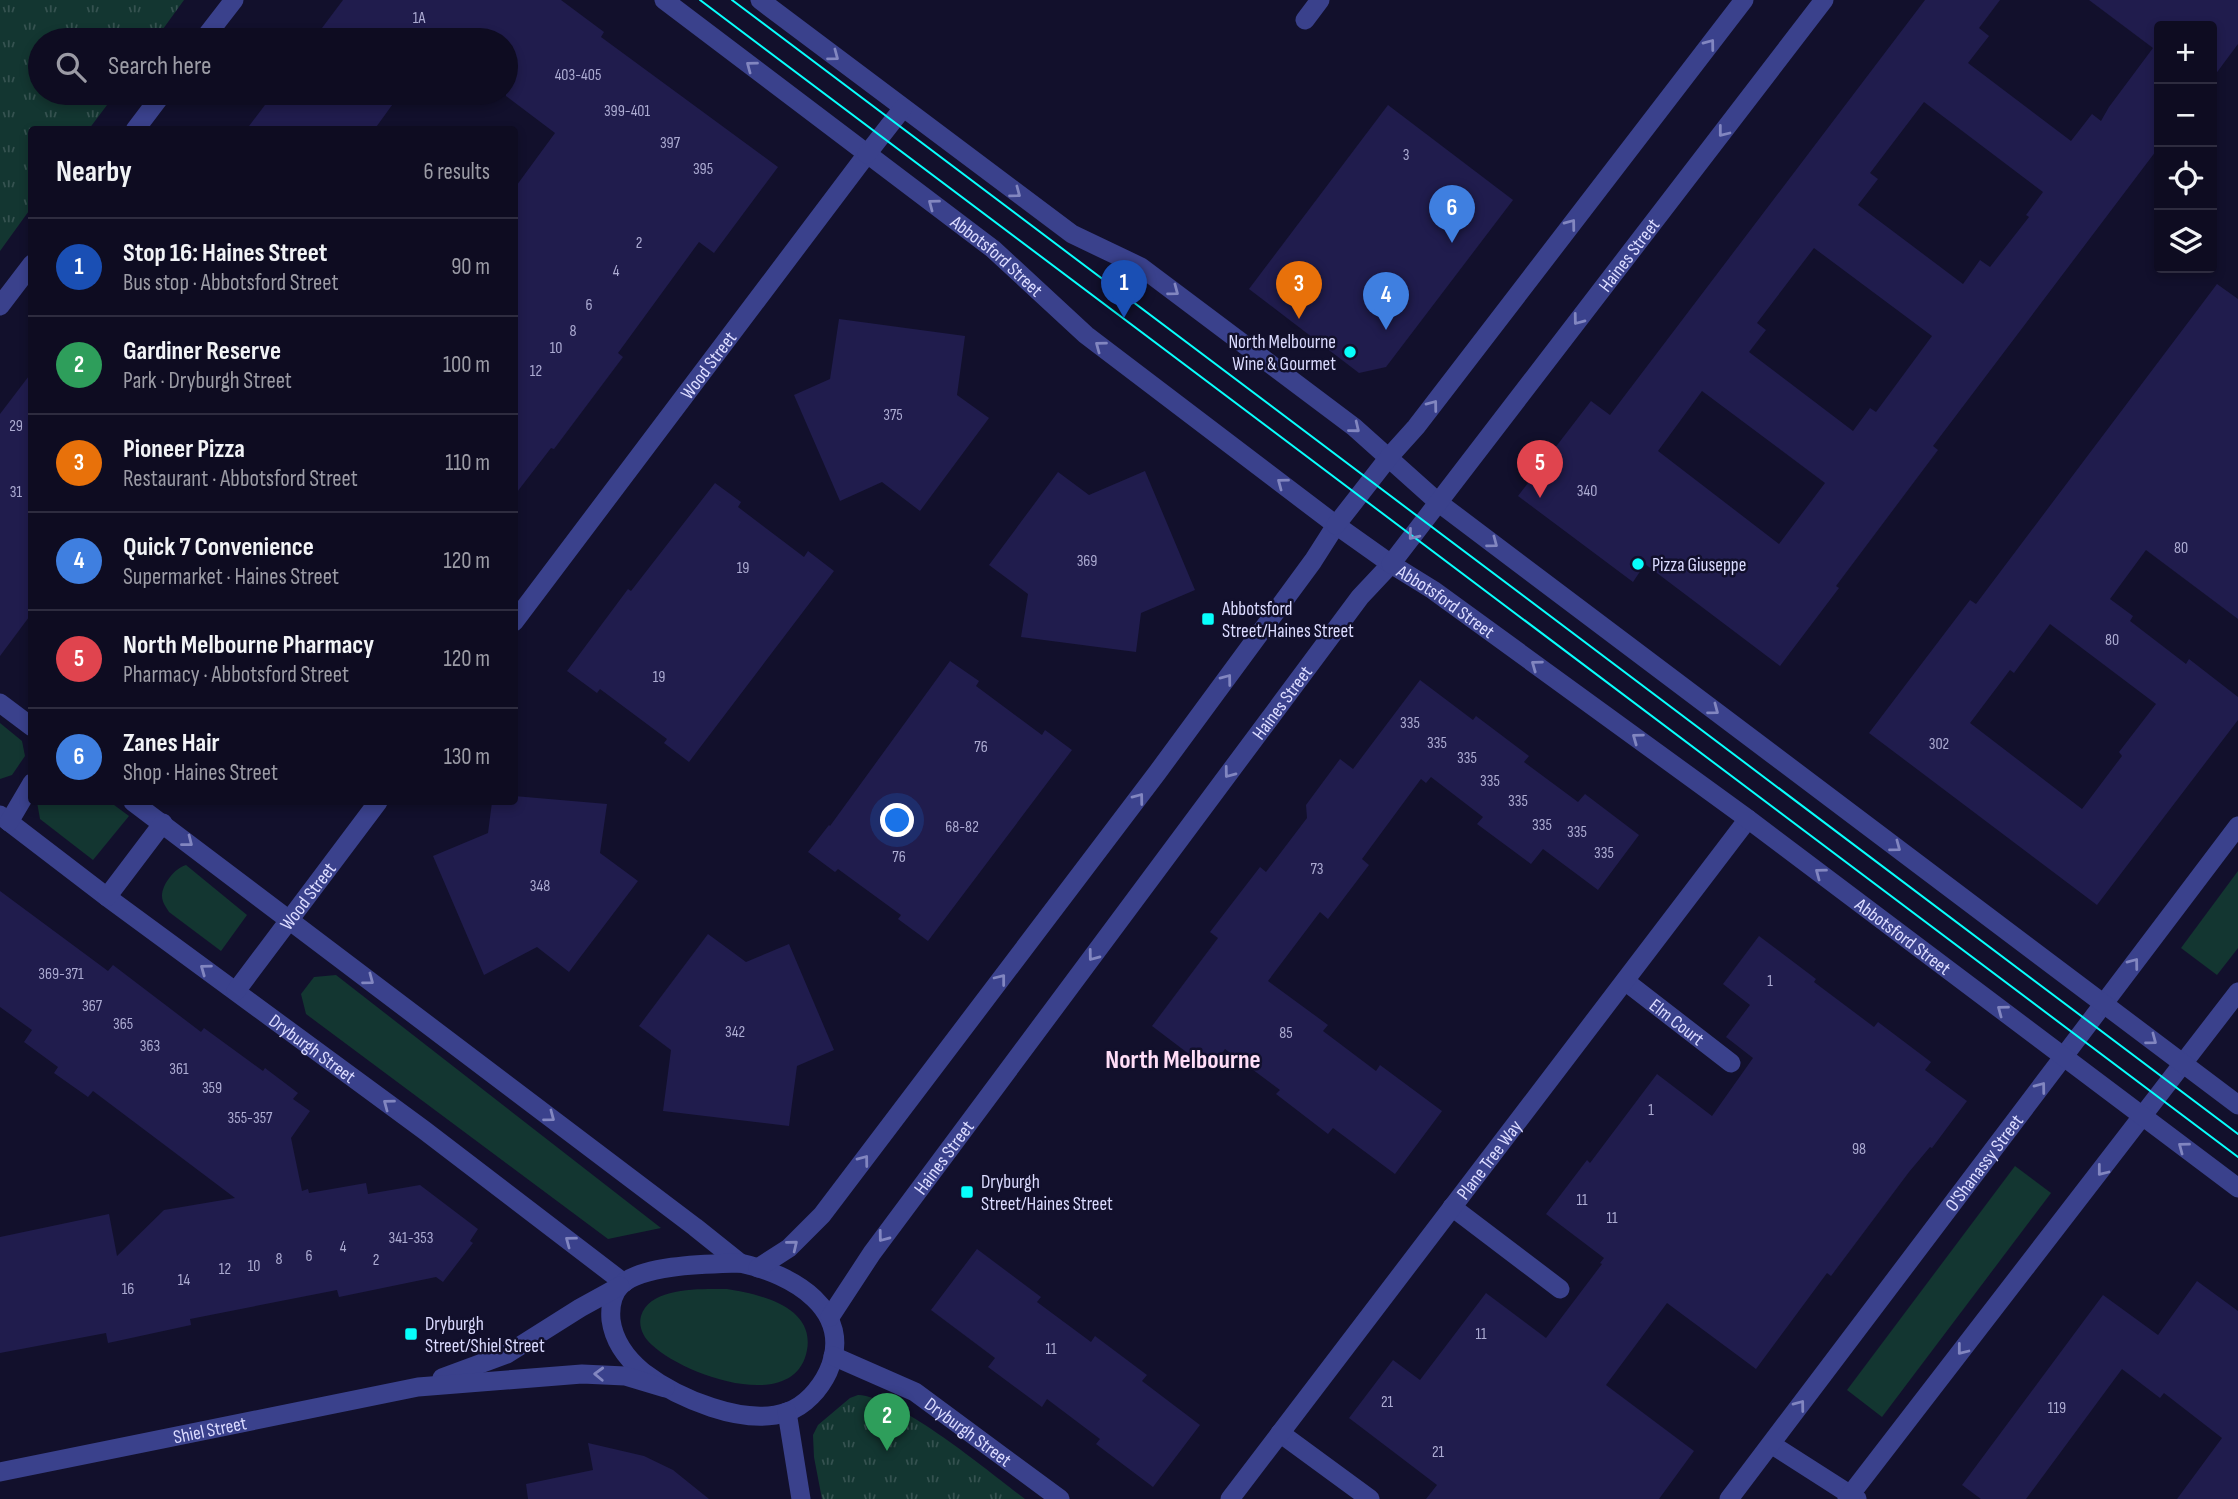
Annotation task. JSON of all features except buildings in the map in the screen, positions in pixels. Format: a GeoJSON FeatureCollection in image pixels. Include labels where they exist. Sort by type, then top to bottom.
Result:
{"type":"FeatureCollection","features":[{"type":"Feature","properties":{"kind":"street"},"geometry":{"type":"LineString","coordinates":[[212,28],[234,0]]}},
{"type":"Feature","properties":{"kind":"street","name":"Abbotsford Street"},"geometry":{"type":"LineString","coordinates":[[664,0],[993,249],[1086,335],[1336,525],[1433,590],[1748,819],[2238,1188]]}},
{"type":"Feature","properties":{"kind":"street"},"geometry":{"type":"LineString","coordinates":[[760,0],[1072,234],[1141,267],[1354,427],[1438,503],[2238,1104]]}},
{"type":"Feature","properties":{"kind":"street"},"geometry":{"type":"LineString","coordinates":[[1305,20],[1320,0]]}},
{"type":"Feature","properties":{"kind":"street"},"geometry":{"type":"LineString","coordinates":[[137,805],[695,1227],[749,1266],[804,1290],[830,1317],[835,1333],[833,1356],[818,1389],[787,1412],[752,1416],[730,1412],[665,1388],[627,1358],[618,1344],[611,1315],[614,1296],[622,1285],[642,1275],[677,1267],[749,1266],[789,1248],[807,1233],[1182,740],[1313,561],[1336,525],[1416,427],[1744,0]]}},
{"type":"Feature","properties":{"kind":"street","name":"Haines Street"},"geometry":{"type":"LineString","coordinates":[[830,1317],[872,1253],[1360,597],[1391,564],[1824,0]]}},
{"type":"Feature","properties":{"kind":"street"},"geometry":{"type":"LineString","coordinates":[[138,126],[154,105]]}},
{"type":"Feature","properties":{"kind":"street","name":"Wood Street"},"geometry":{"type":"LineString","coordinates":[[518,617],[903,108]]}},
{"type":"Feature","properties":{"kind":"street"},"geometry":{"type":"LineString","coordinates":[[0,306],[28,269]]}},
{"type":"Feature","properties":{"kind":"street"},"geometry":{"type":"LineString","coordinates":[[0,703],[28,724]]}},
{"type":"Feature","properties":{"kind":"street"},"geometry":{"type":"LineString","coordinates":[[4,818],[28,788]]}},
{"type":"Feature","properties":{"kind":"street","name":"Wood Street"},"geometry":{"type":"LineString","coordinates":[[236,991],[376,805]]}},
{"type":"Feature","properties":{"kind":"street","name":"Dryburgh Street"},"geometry":{"type":"LineString","coordinates":[[4,818],[622,1285]]}},
{"type":"Feature","properties":{"kind":"street","name":"Plane Tree Way"},"geometry":{"type":"LineString","coordinates":[[1230,1499],[1748,819]]}},
{"type":"Feature","properties":{"kind":"street"},"geometry":{"type":"LineString","coordinates":[[107,897],[163,823]]}},
{"type":"Feature","properties":{"kind":"street","name":"O'Shanassy Street"},"geometry":{"type":"LineString","coordinates":[[1729,1499],[2238,826]]}},
{"type":"Feature","properties":{"kind":"street","name":"Elm Court"},"geometry":{"type":"LineString","coordinates":[[1625,981],[1731,1063]]}},
{"type":"Feature","properties":{"kind":"street"},"geometry":{"type":"LineString","coordinates":[[1770,1444],[1851,1497],[2238,992]]}},
{"type":"Feature","properties":{"kind":"street"},"geometry":{"type":"LineString","coordinates":[[1452,1207],[1560,1289]]}},
{"type":"Feature","properties":{"kind":"street","name":"Shiel Street"},"geometry":{"type":"LineString","coordinates":[[418,1387],[507,1354],[622,1285]]}},
{"type":"Feature","properties":{"kind":"street","name":"Dryburgh Street"},"geometry":{"type":"LineString","coordinates":[[833,1356],[922,1397],[1060,1499]]}},
{"type":"Feature","properties":{"kind":"street","name":"Shiel Street"},"geometry":{"type":"LineString","coordinates":[[0,1472],[418,1387],[593,1374],[625,1376],[665,1388]]}},
{"type":"Feature","properties":{"kind":"street"},"geometry":{"type":"LineString","coordinates":[[787,1412],[801,1499]]}},
{"type":"Feature","properties":{"kind":"street"},"geometry":{"type":"LineString","coordinates":[[1280,1433],[1370,1499]]}},
{"type":"Feature","properties":{"kind":"green space"},"geometry":{"type":"Polygon","coordinates":[[[0,0],[184,0],[164,28],[28,28],[28,105],[107,105],[91,126],[28,126],[28,212],[0,251],[0,0]]]}},
{"type":"Feature","properties":{"kind":"green space"},"geometry":{"type":"Polygon","coordinates":[[[0,723],[22,741],[25,756],[12,775],[0,779],[0,723]]]}},
{"type":"Feature","properties":{"kind":"green space"},"geometry":{"type":"Polygon","coordinates":[[[38,805],[114,805],[129,816],[93,860],[40,819],[38,805]]]}},
{"type":"Feature","properties":{"kind":"green space"},"geometry":{"type":"Polygon","coordinates":[[[186,865],[247,915],[221,951],[169,912],[163,902],[163,891],[167,882],[178,869],[186,865]]]}},
{"type":"Feature","properties":{"kind":"green space"},"geometry":{"type":"Polygon","coordinates":[[[2238,871],[2238,948],[2217,975],[2181,948],[2238,871]]]}},
{"type":"Feature","properties":{"kind":"green space"},"geometry":{"type":"Polygon","coordinates":[[[336,975],[661,1228],[608,1239],[306,1014],[301,994],[314,977],[336,975]]]}},
{"type":"Feature","properties":{"kind":"green space"},"geometry":{"type":"Polygon","coordinates":[[[2015,1166],[2051,1193],[1882,1417],[1847,1390],[2015,1166]]]}},
{"type":"Feature","properties":{"kind":"green space"},"geometry":{"type":"Polygon","coordinates":[[[727,1289],[754,1294],[782,1305],[802,1323],[807,1335],[807,1350],[798,1370],[782,1381],[761,1385],[736,1383],[687,1367],[667,1356],[644,1336],[640,1324],[641,1316],[646,1306],[655,1299],[678,1291],[727,1289]]]}},
{"type":"Feature","properties":{"kind":"green space"},"geometry":{"type":"Polygon","coordinates":[[[858,1395],[897,1408],[920,1422],[1025,1499],[822,1499],[813,1435],[818,1425],[850,1398],[858,1395]]]}},
{"type":"Feature","properties":{"kind":"tram line"},"geometry":{"type":"LineString","coordinates":[[700,0],[2238,1157]]}},
{"type":"Feature","properties":{"kind":"tram line"},"geometry":{"type":"LineString","coordinates":[[732,0],[2238,1134]]}},
{"type":"Feature","properties":{"kind":"place","name":"Zanes Hair"},"geometry":{"type":"Point","coordinates":[1452,243]}},
{"type":"Feature","properties":{"kind":"place","name":"Stop 16: Haines Street"},"geometry":{"type":"Point","coordinates":[1124,318]}},
{"type":"Feature","properties":{"kind":"place","name":"Pioneer Pizza"},"geometry":{"type":"Point","coordinates":[1299,319]}},
{"type":"Feature","properties":{"kind":"place","name":"Quick 7 Convenience"},"geometry":{"type":"Point","coordinates":[1386,330]}},
{"type":"Feature","properties":{"kind":"place","name":"North Melbourne Wine & Gourmet"},"geometry":{"type":"Point","coordinates":[1350,352]}},
{"type":"Feature","properties":{"kind":"place","name":"North Melbourne Pharmacy"},"geometry":{"type":"Point","coordinates":[1540,498]}},
{"type":"Feature","properties":{"kind":"place","name":"Pizza Giuseppe"},"geometry":{"type":"Point","coordinates":[1638,564]}},
{"type":"Feature","properties":{"kind":"place","name":"Abbotsford Street/Haines Street"},"geometry":{"type":"Point","coordinates":[1208,619]}},
{"type":"Feature","properties":{"kind":"place","name":"Dryburgh Street/Haines Street"},"geometry":{"type":"Point","coordinates":[967,1192]}},
{"type":"Feature","properties":{"kind":"place","name":"Dryburgh Street/Shiel Street"},"geometry":{"type":"Point","coordinates":[411,1334]}},
{"type":"Feature","properties":{"kind":"place","name":"Gardiner Reserve"},"geometry":{"type":"Point","coordinates":[887,1451]}},
{"type":"Feature","properties":{"kind":"district","name":"North Melbourne"},"geometry":{"type":"Point","coordinates":[1183,1059]}}]}
